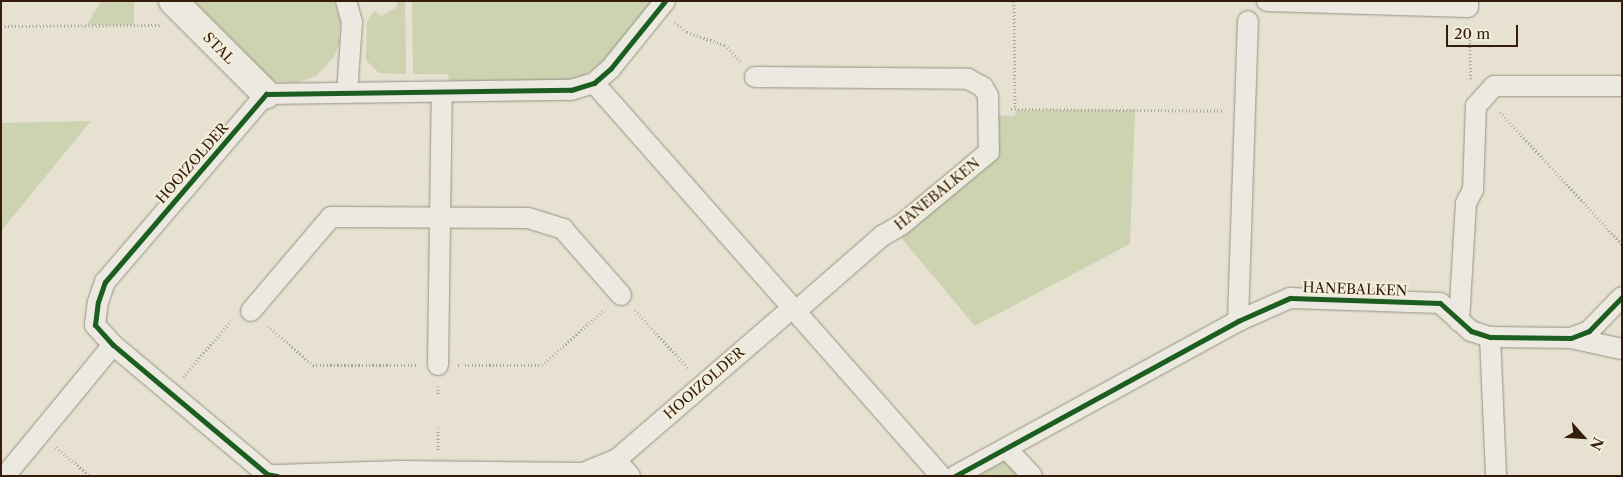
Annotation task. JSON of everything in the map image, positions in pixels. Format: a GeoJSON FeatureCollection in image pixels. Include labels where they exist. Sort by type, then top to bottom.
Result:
{"type":"FeatureCollection","features":[{"type":"Feature","properties":{"kind":"street","name":"STAL"},"geometry":{"type":"LineString","coordinates":[[173,1],[266,94]]}},
{"type":"Feature","properties":{"kind":"street"},"geometry":{"type":"LineString","coordinates":[[346,1],[352,22],[347,93]]}},
{"type":"Feature","properties":{"kind":"street"},"geometry":{"type":"LineString","coordinates":[[1267,1],[1468,4]]}},
{"type":"Feature","properties":{"kind":"street"},"geometry":{"type":"LineString","coordinates":[[266,94],[571,90],[594,83],[662,5]]}},
{"type":"Feature","properties":{"kind":"street"},"geometry":{"type":"LineString","coordinates":[[1238,321],[1248,21]]}},
{"type":"Feature","properties":{"kind":"street","name":"HANEBALKEN"},"geometry":{"type":"LineString","coordinates":[[755,77],[968,79],[983,87],[990,110],[989,152],[901,225],[882,236],[794,309]]}},
{"type":"Feature","properties":{"kind":"street"},"geometry":{"type":"LineString","coordinates":[[594,83],[941,476]]}},
{"type":"Feature","properties":{"kind":"street"},"geometry":{"type":"LineString","coordinates":[[1459,321],[1466,203],[1473,190],[1476,106],[1494,86],[1622,86]]}},
{"type":"Feature","properties":{"kind":"street"},"geometry":{"type":"LineString","coordinates":[[438,365],[442,93]]}},
{"type":"Feature","properties":{"kind":"street","name":"HOOIZOLDER"},"geometry":{"type":"LineString","coordinates":[[266,94],[105,282],[98,302],[95,325],[113,345],[267,474],[400,471],[583,473],[616,468],[794,309]]}},
{"type":"Feature","properties":{"kind":"street"},"geometry":{"type":"LineString","coordinates":[[251,311],[332,217],[528,218],[563,229],[621,295]]}},
{"type":"Feature","properties":{"kind":"street","name":"HANEBALKEN"},"geometry":{"type":"LineString","coordinates":[[1571,338],[1590,330],[1622,297]]}},
{"type":"Feature","properties":{"kind":"street","name":"HANEBALKEN"},"geometry":{"type":"LineString","coordinates":[[955,476],[1238,321],[1290,298],[1440,303],[1471,332],[1490,337],[1571,338],[1622,350]]}},
{"type":"Feature","properties":{"kind":"street"},"geometry":{"type":"LineString","coordinates":[[1490,337],[1496,476]]}},
{"type":"Feature","properties":{"kind":"street"},"geometry":{"type":"LineString","coordinates":[[5,476],[113,345]]}},
{"type":"Feature","properties":{"kind":"street"},"geometry":{"type":"LineString","coordinates":[[1006,448],[1032,476]]}},
{"type":"Feature","properties":{"kind":"street"},"geometry":{"type":"LineString","coordinates":[[616,468],[630,476]]}},
{"type":"Feature","properties":{"kind":"path"},"geometry":{"type":"LineString","coordinates":[[1014,1],[1015,109]]}},
{"type":"Feature","properties":{"kind":"path"},"geometry":{"type":"LineString","coordinates":[[1468,4],[1470,79],[1622,244]]}},
{"type":"Feature","properties":{"kind":"path"},"geometry":{"type":"LineString","coordinates":[[662,5],[687,32],[725,46],[755,77]]}},
{"type":"Feature","properties":{"kind":"path"},"geometry":{"type":"LineString","coordinates":[[1,26],[196,25]]}},
{"type":"Feature","properties":{"kind":"path"},"geometry":{"type":"LineString","coordinates":[[990,110],[1245,111]]}},
{"type":"Feature","properties":{"kind":"path"},"geometry":{"type":"LineString","coordinates":[[170,393],[245,306],[313,365],[542,365],[621,295],[693,374]]}},
{"type":"Feature","properties":{"kind":"path"},"geometry":{"type":"LineString","coordinates":[[40,433],[90,476]]}},
{"type":"Feature","properties":{"kind":"green space"},"geometry":{"type":"Polygon","coordinates":[[[101,1],[134,1],[134,25],[87,25],[101,1]]]}},
{"type":"Feature","properties":{"kind":"green space"},"geometry":{"type":"Polygon","coordinates":[[[194,1],[333,1],[340,19],[339,45],[334,57],[316,76],[296,83],[272,81],[194,1]]]}},
{"type":"Feature","properties":{"kind":"green space"},"geometry":{"type":"Polygon","coordinates":[[[397,1],[405,1],[406,74],[379,73],[366,60],[367,22],[374,11],[382,16],[397,7],[397,1]]]}},
{"type":"Feature","properties":{"kind":"green space"},"geometry":{"type":"Polygon","coordinates":[[[412,1],[653,1],[602,63],[582,77],[562,81],[449,82],[448,74],[413,74],[412,1]]]}},
{"type":"Feature","properties":{"kind":"green space"},"geometry":{"type":"Polygon","coordinates":[[[1016,110],[1135,110],[1130,244],[975,326],[894,229],[989,152],[990,115],[1015,116],[1016,110]]]}},
{"type":"Feature","properties":{"kind":"green space"},"geometry":{"type":"Polygon","coordinates":[[[91,121],[1,231],[1,123],[91,121]]]}},
{"type":"Feature","properties":{"kind":"green space"},"geometry":{"type":"Polygon","coordinates":[[[1007,451],[1030,476],[955,476],[1007,451]]]}},
{"type":"Feature","properties":{"kind":"cycle path"},"geometry":{"type":"LineString","coordinates":[[277,476],[267,474],[113,345],[95,325],[98,302],[105,282],[266,94],[571,90],[594,83],[611,68],[665,1]]}},
{"type":"Feature","properties":{"kind":"cycle path"},"geometry":{"type":"LineString","coordinates":[[955,476],[1238,321],[1290,298],[1440,303],[1471,331],[1490,337],[1571,338],[1589,331],[1622,297]]}}]}
